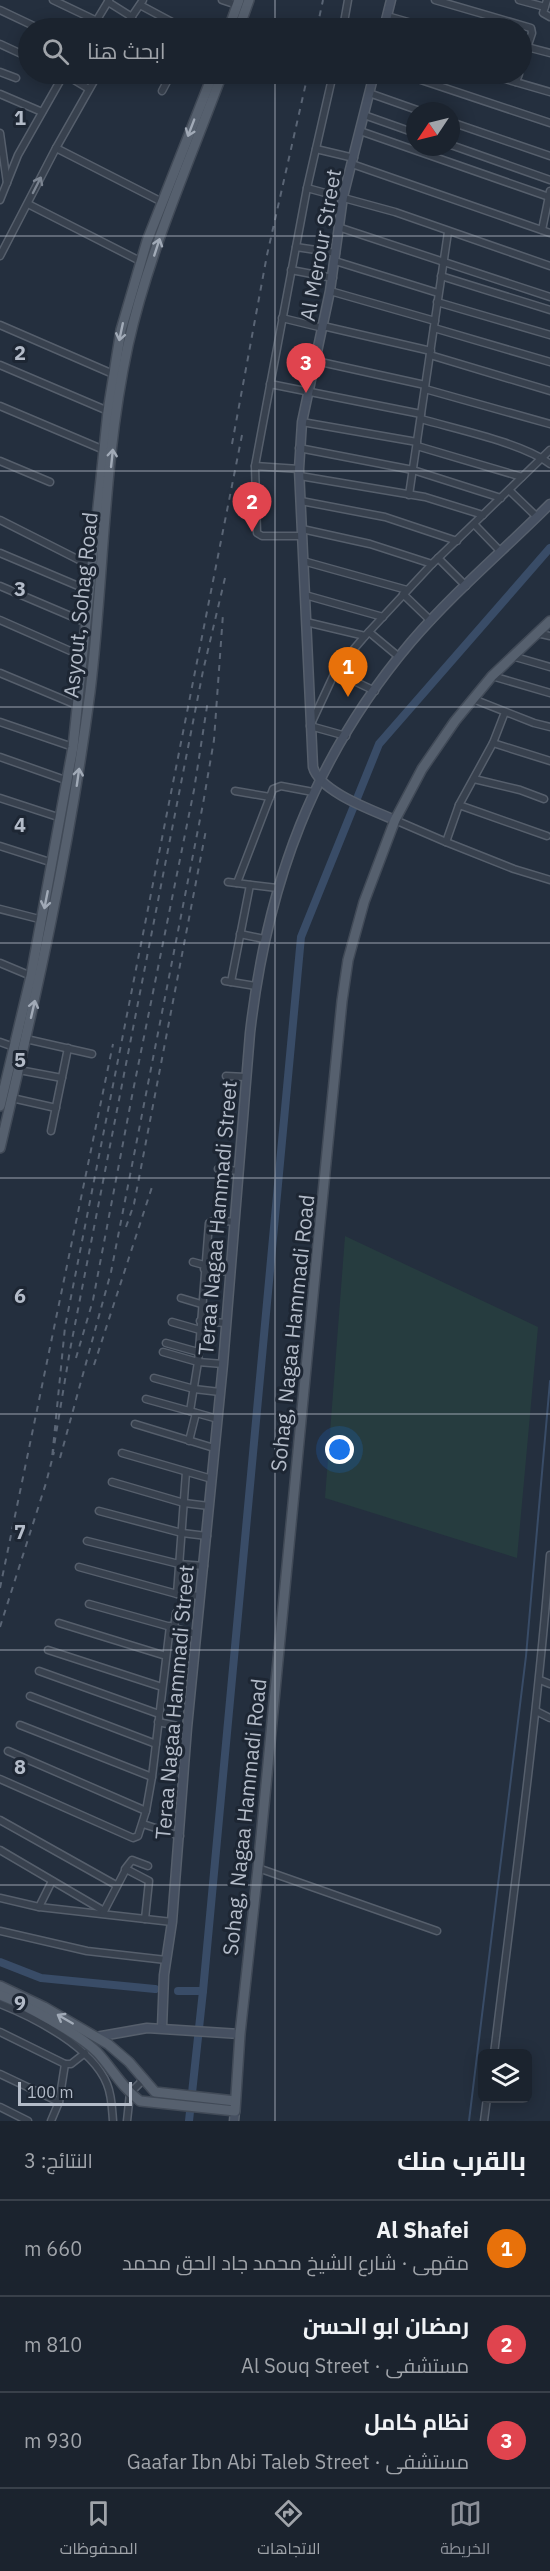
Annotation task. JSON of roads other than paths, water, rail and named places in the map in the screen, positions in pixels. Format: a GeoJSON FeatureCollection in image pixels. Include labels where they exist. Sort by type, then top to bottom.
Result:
{"type":"FeatureCollection","features":[{"type":"Feature","properties":{"kind":"main road"},"geometry":{"type":"LineString","coordinates":[[243,18],[249,0]]}},
{"type":"Feature","properties":{"kind":"main road"},"geometry":{"type":"LineString","coordinates":[[233,18],[238,3]]}},
{"type":"Feature","properties":{"kind":"main road","name":"Asyout, Sohag Road"},"geometry":{"type":"LineString","coordinates":[[0,1148],[47,948],[74,807],[90,688],[104,490],[104,450],[113,374],[140,261],[205,84]]}},
{"type":"Feature","properties":{"kind":"main road","name":"Asyout, Sohag Road"},"geometry":{"type":"LineString","coordinates":[[0,1106],[3,1080],[14,1047],[31,976],[62,818],[74,747],[93,567],[128,349],[147,277],[168,214],[218,84]]}},
{"type":"Feature","properties":{"kind":"main road"},"geometry":{"type":"LineString","coordinates":[[136,274],[141,278],[147,277]]}},
{"type":"Feature","properties":{"kind":"main road"},"geometry":{"type":"LineString","coordinates":[[130,299],[136,297],[140,302]]}},
{"type":"Feature","properties":{"kind":"main road","name":"Sohag, Nagaa Hammadi Road"},"geometry":{"type":"LineString","coordinates":[[235,2106],[240,2034],[342,1001],[356,930],[395,820],[422,769],[492,676],[550,621]]}},
{"type":"Feature","properties":{"kind":"main road"},"geometry":{"type":"LineString","coordinates":[[64,804],[74,807]]}},
{"type":"Feature","properties":{"kind":"main road"},"geometry":{"type":"LineString","coordinates":[[0,1986],[42,2011],[92,2048],[130,2093],[140,2101],[162,2098],[235,2106]]}},
{"type":"Feature","properties":{"kind":"main road"},"geometry":{"type":"LineString","coordinates":[[0,1995],[42,2011],[96,2037],[120,2053],[162,2098]]}},
{"type":"Feature","properties":{"kind":"street"},"geometry":{"type":"LineString","coordinates":[[52,0],[91,18]]}},
{"type":"Feature","properties":{"kind":"street"},"geometry":{"type":"LineString","coordinates":[[222,0],[238,3]]}},
{"type":"Feature","properties":{"kind":"street"},"geometry":{"type":"LineString","coordinates":[[345,18],[348,0]]}},
{"type":"Feature","properties":{"kind":"street"},"geometry":{"type":"LineString","coordinates":[[391,0],[387,16],[394,18]]}},
{"type":"Feature","properties":{"kind":"street"},"geometry":{"type":"LineString","coordinates":[[435,0],[497,18]]}},
{"type":"Feature","properties":{"kind":"street"},"geometry":{"type":"LineString","coordinates":[[519,0],[545,8]]}},
{"type":"Feature","properties":{"kind":"street"},"geometry":{"type":"LineString","coordinates":[[547,0],[544,14],[550,17]]}},
{"type":"Feature","properties":{"kind":"street"},"geometry":{"type":"LineString","coordinates":[[99,18],[109,1],[132,17],[142,3],[167,18]]}},
{"type":"Feature","properties":{"kind":"street"},"geometry":{"type":"LineString","coordinates":[[0,10],[18,19]]}},
{"type":"Feature","properties":{"kind":"street"},"geometry":{"type":"LineString","coordinates":[[0,44],[18,52]]}},
{"type":"Feature","properties":{"kind":"street"},"geometry":{"type":"LineString","coordinates":[[532,48],[550,53]]}},
{"type":"Feature","properties":{"kind":"street"},"geometry":{"type":"LineString","coordinates":[[0,72],[16,78]]}},
{"type":"Feature","properties":{"kind":"street"},"geometry":{"type":"LineString","coordinates":[[0,200],[18,155],[58,84]]}},
{"type":"Feature","properties":{"kind":"street"},"geometry":{"type":"LineString","coordinates":[[81,84],[89,89]]}},
{"type":"Feature","properties":{"kind":"street"},"geometry":{"type":"LineString","coordinates":[[0,256],[92,84]]}},
{"type":"Feature","properties":{"kind":"street"},"geometry":{"type":"LineString","coordinates":[[162,91],[166,84]]}},
{"type":"Feature","properties":{"kind":"street"},"geometry":{"type":"LineString","coordinates":[[331,84],[307,188],[255,466],[259,535],[302,532],[378,546],[432,564]]}},
{"type":"Feature","properties":{"kind":"street","name":"Al Merour Street"},"geometry":{"type":"LineString","coordinates":[[319,780],[313,767],[310,726],[299,448],[308,392],[333,278],[343,197],[371,84]]}},
{"type":"Feature","properties":{"kind":"street"},"geometry":{"type":"LineString","coordinates":[[433,84],[550,123]]}},
{"type":"Feature","properties":{"kind":"street"},"geometry":{"type":"LineString","coordinates":[[523,84],[550,92]]}},
{"type":"Feature","properties":{"kind":"street"},"geometry":{"type":"LineString","coordinates":[[369,93],[406,106]]}},
{"type":"Feature","properties":{"kind":"street"},"geometry":{"type":"LineString","coordinates":[[0,94],[42,112]]}},
{"type":"Feature","properties":{"kind":"street"},"geometry":{"type":"LineString","coordinates":[[364,115],[406,130]]}},
{"type":"Feature","properties":{"kind":"street"},"geometry":{"type":"LineString","coordinates":[[460,125],[550,156]]}},
{"type":"Feature","properties":{"kind":"street"},"geometry":{"type":"LineString","coordinates":[[360,131],[549,199],[542,230]]}},
{"type":"Feature","properties":{"kind":"street"},"geometry":{"type":"LineString","coordinates":[[0,133],[7,184]]}},
{"type":"Feature","properties":{"kind":"street"},"geometry":{"type":"LineString","coordinates":[[56,148],[162,202]]}},
{"type":"Feature","properties":{"kind":"street"},"geometry":{"type":"LineString","coordinates":[[460,148],[550,180]]}},
{"type":"Feature","properties":{"kind":"street"},"geometry":{"type":"LineString","coordinates":[[316,149],[550,233]]}},
{"type":"Feature","properties":{"kind":"street"},"geometry":{"type":"LineString","coordinates":[[307,188],[343,197],[550,266]]}},
{"type":"Feature","properties":{"kind":"street"},"geometry":{"type":"LineString","coordinates":[[27,204],[140,261]]}},
{"type":"Feature","properties":{"kind":"street"},"geometry":{"type":"LineString","coordinates":[[338,227],[550,297]]}},
{"type":"Feature","properties":{"kind":"street"},"geometry":{"type":"LineString","coordinates":[[409,495],[447,232]]}},
{"type":"Feature","properties":{"kind":"street"},"geometry":{"type":"LineString","coordinates":[[296,247],[335,257],[438,293]]}},
{"type":"Feature","properties":{"kind":"street"},"geometry":{"type":"LineString","coordinates":[[291,270],[333,278]]}},
{"type":"Feature","properties":{"kind":"street"},"geometry":{"type":"LineString","coordinates":[[441,276],[550,310]]}},
{"type":"Feature","properties":{"kind":"street"},"geometry":{"type":"LineString","coordinates":[[330,291],[550,362]]}},
{"type":"Feature","properties":{"kind":"street"},"geometry":{"type":"LineString","coordinates":[[437,302],[550,335]]}},
{"type":"Feature","properties":{"kind":"street"},"geometry":{"type":"LineString","coordinates":[[282,318],[430,353],[550,391]]}},
{"type":"Feature","properties":{"kind":"street"},"geometry":{"type":"LineString","coordinates":[[0,325],[113,374]]}},
{"type":"Feature","properties":{"kind":"street"},"geometry":{"type":"LineString","coordinates":[[316,361],[425,387],[550,424]]}},
{"type":"Feature","properties":{"kind":"street"},"geometry":{"type":"LineString","coordinates":[[0,365],[108,411]]}},
{"type":"Feature","properties":{"kind":"street"},"geometry":{"type":"LineString","coordinates":[[270,384],[421,416],[513,446],[542,458],[550,464]]}},
{"type":"Feature","properties":{"kind":"street"},"geometry":{"type":"LineString","coordinates":[[0,406],[104,450]]}},
{"type":"Feature","properties":{"kind":"street"},"geometry":{"type":"LineString","coordinates":[[302,422],[417,444],[522,477]]}},
{"type":"Feature","properties":{"kind":"street"},"geometry":{"type":"LineString","coordinates":[[299,448],[413,470],[501,498]]}},
{"type":"Feature","properties":{"kind":"street"},"geometry":{"type":"LineString","coordinates":[[346,736],[310,726],[335,672],[432,564],[550,450]]}},
{"type":"Feature","properties":{"kind":"street"},"geometry":{"type":"LineString","coordinates":[[0,462],[50,482]]}},
{"type":"Feature","properties":{"kind":"street"},"geometry":{"type":"LineString","coordinates":[[255,466],[425,497],[483,515]]}},
{"type":"Feature","properties":{"kind":"street"},"geometry":{"type":"LineString","coordinates":[[509,490],[537,517]]}},
{"type":"Feature","properties":{"kind":"street"},"geometry":{"type":"LineString","coordinates":[[301,501],[385,517],[457,541]]}},
{"type":"Feature","properties":{"kind":"street","name":"Teraa Nagaa Hammadi Street"},"geometry":{"type":"LineString","coordinates":[[162,2028],[166,1960],[180,1836],[187,1728],[223,1364],[246,1077],[256,986],[264,939],[293,839],[313,792],[375,691],[399,657],[430,621],[550,504]]}},
{"type":"Feature","properties":{"kind":"street"},"geometry":{"type":"LineString","coordinates":[[0,520],[93,567]]}},
{"type":"Feature","properties":{"kind":"street"},"geometry":{"type":"LineString","coordinates":[[474,524],[501,552]]}},
{"type":"Feature","properties":{"kind":"street"},"geometry":{"type":"LineString","coordinates":[[0,553],[90,591]]}},
{"type":"Feature","properties":{"kind":"street"},"geometry":{"type":"LineString","coordinates":[[438,558],[466,586]]}},
{"type":"Feature","properties":{"kind":"street"},"geometry":{"type":"LineString","coordinates":[[303,561],[405,592],[430,621]]}},
{"type":"Feature","properties":{"kind":"street"},"geometry":{"type":"LineString","coordinates":[[0,586],[87,623]]}},
{"type":"Feature","properties":{"kind":"street"},"geometry":{"type":"LineString","coordinates":[[305,595],[383,617]]}},
{"type":"Feature","properties":{"kind":"street"},"geometry":{"type":"LineString","coordinates":[[0,620],[84,657]]}},
{"type":"Feature","properties":{"kind":"street"},"geometry":{"type":"LineString","coordinates":[[306,622],[367,634],[399,657]]}},
{"type":"Feature","properties":{"kind":"street"},"geometry":{"type":"LineString","coordinates":[[537,633],[550,636]]}},
{"type":"Feature","properties":{"kind":"street"},"geometry":{"type":"LineString","coordinates":[[512,656],[550,667]]}},
{"type":"Feature","properties":{"kind":"street"},"geometry":{"type":"LineString","coordinates":[[335,672],[375,691]]}},
{"type":"Feature","properties":{"kind":"street"},"geometry":{"type":"LineString","coordinates":[[0,673],[79,706]]}},
{"type":"Feature","properties":{"kind":"street"},"geometry":{"type":"LineString","coordinates":[[492,676],[550,693]]}},
{"type":"Feature","properties":{"kind":"street"},"geometry":{"type":"LineString","coordinates":[[473,699],[550,727]]}},
{"type":"Feature","properties":{"kind":"street"},"geometry":{"type":"LineString","coordinates":[[446,842],[459,805],[493,743],[505,712]]}},
{"type":"Feature","properties":{"kind":"street"},"geometry":{"type":"LineString","coordinates":[[0,722],[74,747]]}},
{"type":"Feature","properties":{"kind":"street"},"geometry":{"type":"LineString","coordinates":[[493,743],[550,761]]}},
{"type":"Feature","properties":{"kind":"street"},"geometry":{"type":"LineString","coordinates":[[0,757],[68,781]]}},
{"type":"Feature","properties":{"kind":"street"},"geometry":{"type":"LineString","coordinates":[[474,779],[520,790],[544,799]]}},
{"type":"Feature","properties":{"kind":"street"},"geometry":{"type":"LineString","coordinates":[[319,780],[378,813],[514,869],[550,880]]}},
{"type":"Feature","properties":{"kind":"street"},"geometry":{"type":"LineString","coordinates":[[237,883],[273,789],[278,786],[313,792]]}},
{"type":"Feature","properties":{"kind":"street"},"geometry":{"type":"LineString","coordinates":[[235,791],[270,797]]}},
{"type":"Feature","properties":{"kind":"street"},"geometry":{"type":"LineString","coordinates":[[0,798],[62,818]]}},
{"type":"Feature","properties":{"kind":"street"},"geometry":{"type":"LineString","coordinates":[[459,805],[547,836]]}},
{"type":"Feature","properties":{"kind":"street"},"geometry":{"type":"LineString","coordinates":[[0,846],[54,864]]}},
{"type":"Feature","properties":{"kind":"street"},"geometry":{"type":"LineString","coordinates":[[228,882],[277,888]]}},
{"type":"Feature","properties":{"kind":"street"},"geometry":{"type":"LineString","coordinates":[[250,885],[228,981],[256,986]]}},
{"type":"Feature","properties":{"kind":"street"},"geometry":{"type":"LineString","coordinates":[[0,909],[42,920]]}},
{"type":"Feature","properties":{"kind":"street"},"geometry":{"type":"LineString","coordinates":[[240,934],[264,939]]}},
{"type":"Feature","properties":{"kind":"street"},"geometry":{"type":"LineString","coordinates":[[0,963],[31,976]]}},
{"type":"Feature","properties":{"kind":"street"},"geometry":{"type":"LineString","coordinates":[[26,1039],[92,1054]]}},
{"type":"Feature","properties":{"kind":"street"},"geometry":{"type":"LineString","coordinates":[[0,1042],[14,1047]]}},
{"type":"Feature","properties":{"kind":"street"},"geometry":{"type":"LineString","coordinates":[[51,1131],[68,1048]]}},
{"type":"Feature","properties":{"kind":"street"},"geometry":{"type":"LineString","coordinates":[[19,1070],[62,1078]]}},
{"type":"Feature","properties":{"kind":"street"},"geometry":{"type":"LineString","coordinates":[[226,1076],[246,1077]]}},
{"type":"Feature","properties":{"kind":"street"},"geometry":{"type":"LineString","coordinates":[[12,1098],[56,1108]]}},
{"type":"Feature","properties":{"kind":"street"},"geometry":{"type":"LineString","coordinates":[[218,1169],[239,1170]]}},
{"type":"Feature","properties":{"kind":"street"},"geometry":{"type":"LineString","coordinates":[[189,1441],[209,1223],[215,1220],[235,1222]]}},
{"type":"Feature","properties":{"kind":"street"},"geometry":{"type":"LineString","coordinates":[[193,1262],[204,1267],[230,1272]]}},
{"type":"Feature","properties":{"kind":"street"},"geometry":{"type":"LineString","coordinates":[[181,1298],[201,1304]]}},
{"type":"Feature","properties":{"kind":"street"},"geometry":{"type":"LineString","coordinates":[[200,1321],[226,1323]]}},
{"type":"Feature","properties":{"kind":"street"},"geometry":{"type":"LineString","coordinates":[[172,1322],[200,1330]]}},
{"type":"Feature","properties":{"kind":"street"},"geometry":{"type":"LineString","coordinates":[[166,1343],[198,1352]]}},
{"type":"Feature","properties":{"kind":"street"},"geometry":{"type":"LineString","coordinates":[[163,1352],[198,1362],[223,1364]]}},
{"type":"Feature","properties":{"kind":"street"},"geometry":{"type":"LineString","coordinates":[[154,1378],[194,1389],[220,1392]]}},
{"type":"Feature","properties":{"kind":"street"},"geometry":{"type":"LineString","coordinates":[[146,1399],[218,1419]]}},
{"type":"Feature","properties":{"kind":"street"},"geometry":{"type":"LineString","coordinates":[[135,1424],[214,1448]]}},
{"type":"Feature","properties":{"kind":"street"},"geometry":{"type":"LineString","coordinates":[[122,1453],[212,1479]]}},
{"type":"Feature","properties":{"kind":"street"},"geometry":{"type":"LineString","coordinates":[[177,1594],[186,1472]]}},
{"type":"Feature","properties":{"kind":"street"},"geometry":{"type":"LineString","coordinates":[[112,1482],[184,1503],[209,1506]]}},
{"type":"Feature","properties":{"kind":"street"},"geometry":{"type":"LineString","coordinates":[[99,1511],[182,1533],[207,1536]]}},
{"type":"Feature","properties":{"kind":"street"},"geometry":{"type":"LineString","coordinates":[[87,1541],[179,1564],[204,1566]]}},
{"type":"Feature","properties":{"kind":"street"},"geometry":{"type":"LineString","coordinates":[[495,2049],[540,1680],[550,1555]]}},
{"type":"Feature","properties":{"kind":"street"},"geometry":{"type":"LineString","coordinates":[[79,1567],[177,1594],[200,1596]]}},
{"type":"Feature","properties":{"kind":"street"},"geometry":{"type":"LineString","coordinates":[[89,1604],[196,1634]]}},
{"type":"Feature","properties":{"kind":"street"},"geometry":{"type":"LineString","coordinates":[[0,1779],[133,1838],[136,1837],[143,1824],[146,1811],[166,1656],[176,1613]]}},
{"type":"Feature","properties":{"kind":"street"},"geometry":{"type":"LineString","coordinates":[[59,1623],[166,1656]]}},
{"type":"Feature","properties":{"kind":"street"},"geometry":{"type":"LineString","coordinates":[[48,1650],[162,1688]]}},
{"type":"Feature","properties":{"kind":"street"},"geometry":{"type":"LineString","coordinates":[[39,1671],[159,1714]]}},
{"type":"Feature","properties":{"kind":"street"},"geometry":{"type":"LineString","coordinates":[[540,1680],[550,1684]]}},
{"type":"Feature","properties":{"kind":"street"},"geometry":{"type":"LineString","coordinates":[[30,1696],[156,1744]]}},
{"type":"Feature","properties":{"kind":"street"},"geometry":{"type":"LineString","coordinates":[[536,1711],[550,1718]]}},
{"type":"Feature","properties":{"kind":"street"},"geometry":{"type":"LineString","coordinates":[[158,1722],[187,1728]]}},
{"type":"Feature","properties":{"kind":"street"},"geometry":{"type":"LineString","coordinates":[[20,1725],[152,1777]]}},
{"type":"Feature","properties":{"kind":"street"},"geometry":{"type":"LineString","coordinates":[[8,1751],[146,1811]]}},
{"type":"Feature","properties":{"kind":"street"},"geometry":{"type":"LineString","coordinates":[[0,1820],[116,1885]]}},
{"type":"Feature","properties":{"kind":"street"},"geometry":{"type":"LineString","coordinates":[[143,1824],[180,1836]]}},
{"type":"Feature","properties":{"kind":"street"},"geometry":{"type":"LineString","coordinates":[[0,1850],[103,1913]]}},
{"type":"Feature","properties":{"kind":"street"},"geometry":{"type":"LineString","coordinates":[[103,1913],[116,1885],[132,1860],[148,1866]]}},
{"type":"Feature","properties":{"kind":"street"},"geometry":{"type":"LineString","coordinates":[[258,1868],[437,1931]]}},
{"type":"Feature","properties":{"kind":"street"},"geometry":{"type":"LineString","coordinates":[[125,1869],[149,1882],[145,1919]]}},
{"type":"Feature","properties":{"kind":"street"},"geometry":{"type":"LineString","coordinates":[[39,1907],[52,1881]]}},
{"type":"Feature","properties":{"kind":"street"},"geometry":{"type":"LineString","coordinates":[[0,1898],[39,1907],[172,1922]]}},
{"type":"Feature","properties":{"kind":"street"},"geometry":{"type":"LineString","coordinates":[[0,1931],[87,1951],[166,1960]]}},
{"type":"Feature","properties":{"kind":"street"},"geometry":{"type":"LineString","coordinates":[[0,2004],[39,2023],[85,2054],[102,2073],[108,2085],[113,2121]]}},
{"type":"Feature","properties":{"kind":"street"},"geometry":{"type":"LineString","coordinates":[[96,2037],[134,2030],[162,2028],[240,2034]]}},
{"type":"Feature","properties":{"kind":"street"},"geometry":{"type":"LineString","coordinates":[[0,2032],[65,2064],[71,2064],[85,2054]]}},
{"type":"Feature","properties":{"kind":"street"},"geometry":{"type":"LineString","coordinates":[[51,2121],[58,2102],[65,2064]]}},
{"type":"Feature","properties":{"kind":"street"},"geometry":{"type":"LineString","coordinates":[[0,2074],[58,2102]]}},
{"type":"Feature","properties":{"kind":"street"},"geometry":{"type":"LineString","coordinates":[[127,2121],[130,2093],[143,2080]]}},
{"type":"Feature","properties":{"kind":"street"},"geometry":{"type":"LineString","coordinates":[[484,2121],[486,2103]]}},
{"type":"Feature","properties":{"kind":"street"},"geometry":{"type":"LineString","coordinates":[[234,2121],[235,2106]]}},
{"type":"Feature","properties":{"kind":"street"},"geometry":{"type":"LineString","coordinates":[[0,2108],[28,2121]]}},
{"type":"Feature","properties":{"kind":"waterway"},"geometry":{"type":"LineString","coordinates":[[189,2121],[301,937],[379,744],[550,548]]}},
{"type":"Feature","properties":{"kind":"waterway"},"geometry":{"type":"LineString","coordinates":[[469,2121],[526,1656],[550,1381]]}},
{"type":"Feature","properties":{"kind":"waterway"},"geometry":{"type":"LineString","coordinates":[[0,1962],[41,1978],[155,1989]]}},
{"type":"Feature","properties":{"kind":"waterway"},"geometry":{"type":"LineString","coordinates":[[178,1991],[203,1991]]}},
{"type":"Feature","properties":{"kind":"railway"},"geometry":{"type":"LineString","coordinates":[[319,18],[323,0]]}},
{"type":"Feature","properties":{"kind":"railway"},"geometry":{"type":"LineString","coordinates":[[232,444],[267,255],[306,84]]}},
{"type":"Feature","properties":{"kind":"railway"},"geometry":{"type":"LineString","coordinates":[[225,578],[203,671],[70,1350],[52,1458],[65,1327],[243,430]]}},
{"type":"Feature","properties":{"kind":"railway"},"geometry":{"type":"LineString","coordinates":[[60,1458],[111,1272],[203,804],[214,740],[223,614]]}},
{"type":"Feature","properties":{"kind":"railway"},"geometry":{"type":"LineString","coordinates":[[76,1358],[93,1300],[194,790],[208,700]]}},
{"type":"Feature","properties":{"kind":"railway"},"geometry":{"type":"LineString","coordinates":[[126,1227],[134,1204],[206,830]]}},
{"type":"Feature","properties":{"kind":"railway"},"geometry":{"type":"LineString","coordinates":[[0,1588],[113,1044]]}},
{"type":"Feature","properties":{"kind":"railway"},"geometry":{"type":"LineString","coordinates":[[94,1365],[152,1187]]}},
{"type":"Feature","properties":{"kind":"railway"},"geometry":{"type":"LineString","coordinates":[[0,1627],[54,1452]]}},
{"type":"Feature","properties":{"kind":"place","name":"نظام كامل"},"geometry":{"type":"Point","coordinates":[306,393]}},
{"type":"Feature","properties":{"kind":"place","name":"رمضان ابو الحسن"},"geometry":{"type":"Point","coordinates":[252,532]}},
{"type":"Feature","properties":{"kind":"place","name":"Al Shafei"},"geometry":{"type":"Point","coordinates":[348,697]}}]}
